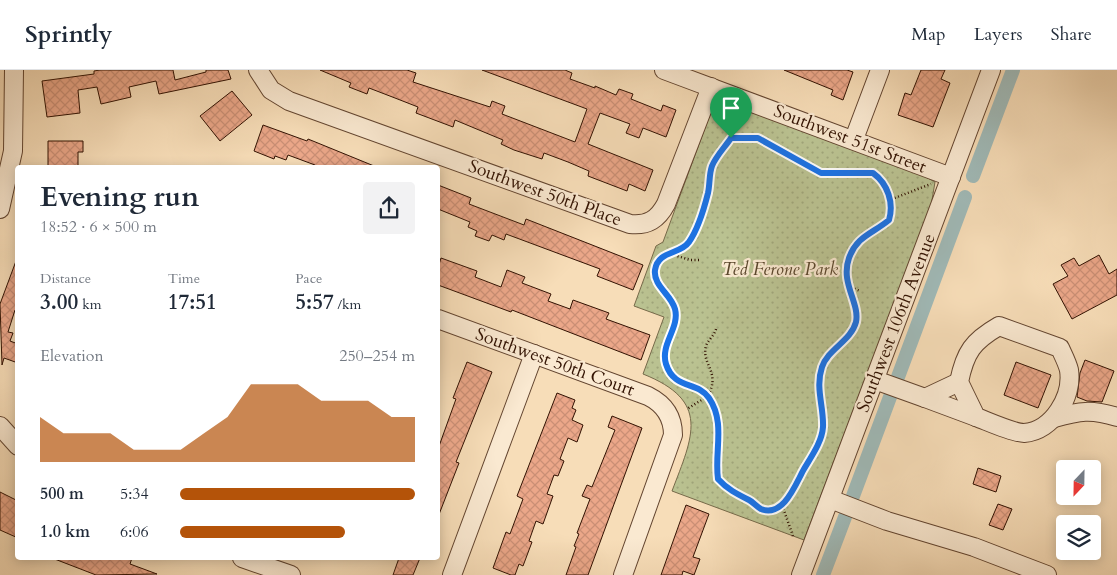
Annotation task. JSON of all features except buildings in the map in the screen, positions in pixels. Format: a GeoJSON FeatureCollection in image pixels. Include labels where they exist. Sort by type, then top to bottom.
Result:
{"type":"FeatureCollection","features":[{"type":"Feature","properties":{"kind":"street"},"geometry":{"type":"LineString","coordinates":[[0,209],[13,151],[14,70]]}},
{"type":"Feature","properties":{"kind":"street","name":"Southwest 50th Place"},"geometry":{"type":"LineString","coordinates":[[258,70],[271,90],[289,101],[630,224],[639,225],[658,217],[666,204],[711,87]]}},
{"type":"Feature","properties":{"kind":"street","name":"Southwest 51st Street"},"geometry":{"type":"LineString","coordinates":[[664,70],[854,139],[951,177]]}},
{"type":"Feature","properties":{"kind":"street"},"geometry":{"type":"LineString","coordinates":[[854,139],[880,70]]}},
{"type":"Feature","properties":{"kind":"street","name":"Southwest 106th Avenue"},"geometry":{"type":"LineString","coordinates":[[801,575],[991,70]]}},
{"type":"Feature","properties":{"kind":"street","name":"Southwest 50th Court"},"geometry":{"type":"LineString","coordinates":[[440,320],[648,396],[656,400],[668,413],[673,428],[673,435],[622,575]]}},
{"type":"Feature","properties":{"kind":"street"},"geometry":{"type":"LineString","coordinates":[[875,380],[976,417],[1023,433],[1040,428],[1054,418],[1064,404],[1069,388],[1069,369],[1060,348],[998,326],[981,337],[968,350],[959,382],[976,417]]}},
{"type":"Feature","properties":{"kind":"street"},"geometry":{"type":"LineString","coordinates":[[452,575],[534,354]]}},
{"type":"Feature","properties":{"kind":"street"},"geometry":{"type":"LineString","coordinates":[[925,398],[959,382]]}},
{"type":"Feature","properties":{"kind":"street"},"geometry":{"type":"LineString","coordinates":[[1054,418],[1076,412],[1097,411],[1117,417]]}},
{"type":"Feature","properties":{"kind":"street"},"geometry":{"type":"LineString","coordinates":[[0,426],[15,443]]}},
{"type":"Feature","properties":{"kind":"street"},"geometry":{"type":"LineString","coordinates":[[830,499],[888,521],[974,547],[1047,575]]}},
{"type":"Feature","properties":{"kind":"street"},"geometry":{"type":"LineString","coordinates":[[253,560],[291,575]]}},
{"type":"Feature","properties":{"kind":"path"},"geometry":{"type":"LineString","coordinates":[[731,138],[758,138],[821,173],[873,173],[879,178],[892,199],[889,220],[858,241],[852,253],[846,279],[856,320],[851,332],[822,366],[819,405],[823,428],[817,446],[789,497],[782,505],[772,510],[761,509],[753,502],[727,489],[718,479],[718,417],[708,396],[697,389],[680,383],[666,364],[665,346],[676,319],[675,310],[671,298],[658,284],[655,268],[660,259],[668,253],[688,245],[695,231],[708,193],[712,167],[731,138]]}},
{"type":"Feature","properties":{"kind":"path"},"geometry":{"type":"LineString","coordinates":[[892,199],[930,186],[933,178]]}},
{"type":"Feature","properties":{"kind":"path"},"geometry":{"type":"LineString","coordinates":[[668,253],[690,260],[699,260]]}},
{"type":"Feature","properties":{"kind":"path"},"geometry":{"type":"LineString","coordinates":[[848,286],[860,291]]}},
{"type":"Feature","properties":{"kind":"path"},"geometry":{"type":"LineString","coordinates":[[687,409],[708,396],[714,380],[706,355],[706,346],[716,329]]}},
{"type":"Feature","properties":{"kind":"path"},"geometry":{"type":"LineString","coordinates":[[782,505],[793,536]]}},
{"type":"Feature","properties":{"kind":"green space","name":"Ted Ferone Park"},"geometry":{"type":"Polygon","coordinates":[[[730,99],[909,168],[935,182],[931,206],[804,540],[672,491],[690,437],[691,422],[688,408],[679,396],[665,385],[643,374],[664,317],[634,306],[656,246],[663,242],[709,117],[716,103],[730,99]]]}},
{"type":"Feature","properties":{"kind":"waterway"},"geometry":{"type":"LineString","coordinates":[[973,176],[1013,70]]}},
{"type":"Feature","properties":{"kind":"waterway"},"geometry":{"type":"LineString","coordinates":[[898,377],[965,197]]}},
{"type":"Feature","properties":{"kind":"waterway"},"geometry":{"type":"LineString","coordinates":[[853,496],[890,397]]}},
{"type":"Feature","properties":{"kind":"waterway"},"geometry":{"type":"LineString","coordinates":[[823,575],[845,517]]}},
{"type":"Feature","properties":{"kind":"route"},"geometry":{"type":"LineString","coordinates":[[731,138],[758,138],[821,173],[873,173],[879,178],[892,199],[889,220],[880,228],[858,241],[849,259],[846,279],[856,320],[851,332],[822,366],[819,405],[823,428],[817,446],[789,497],[782,505],[772,510],[761,509],[753,502],[727,489],[718,479],[716,467],[719,440],[718,417],[708,396],[697,389],[680,383],[672,375],[666,364],[665,346],[676,319],[675,310],[671,298],[658,284],[655,277],[655,268],[660,259],[668,253],[688,245],[695,231],[708,193],[712,167],[731,138]]}}]}
